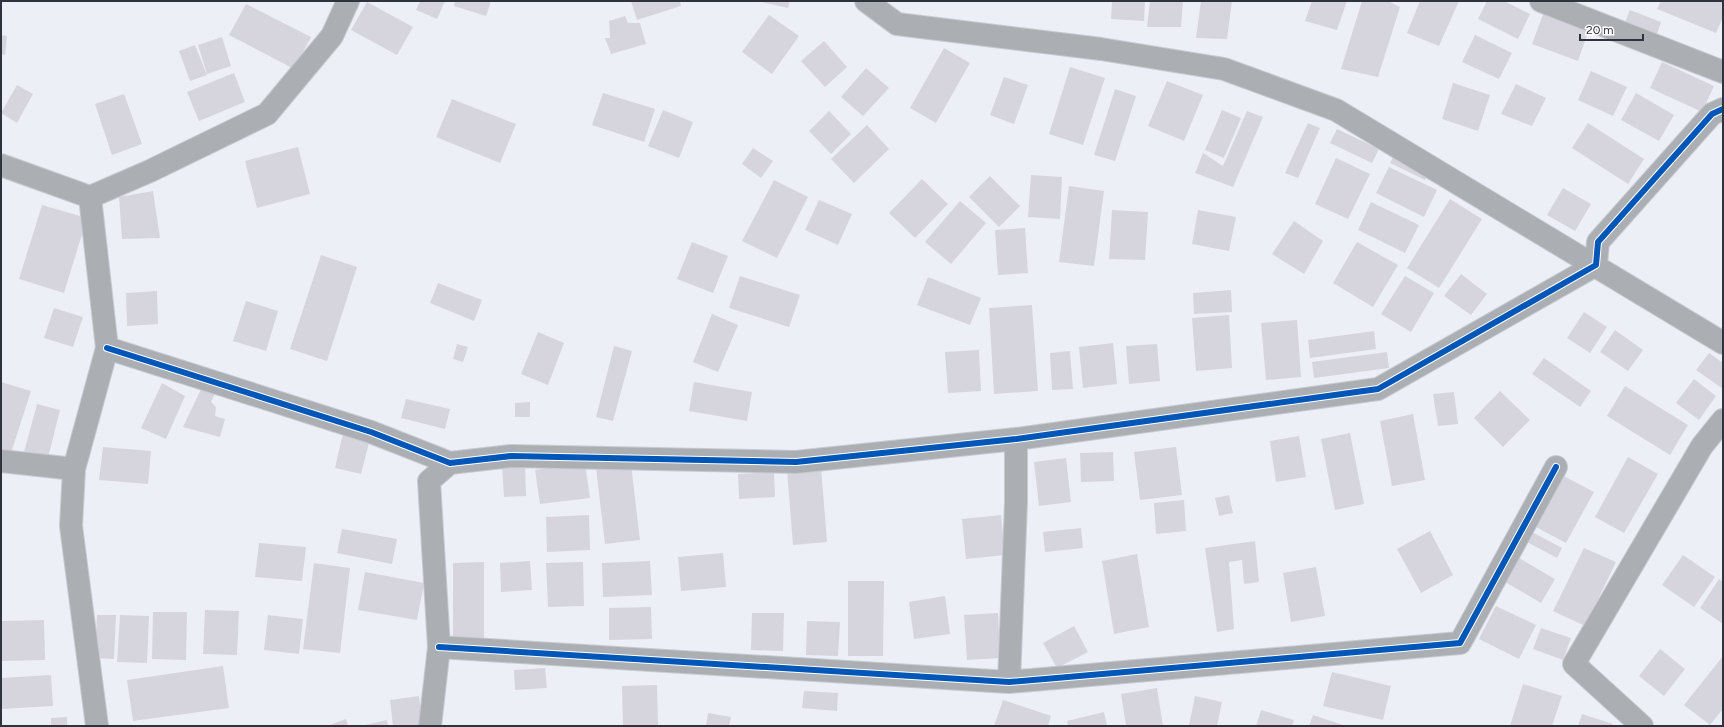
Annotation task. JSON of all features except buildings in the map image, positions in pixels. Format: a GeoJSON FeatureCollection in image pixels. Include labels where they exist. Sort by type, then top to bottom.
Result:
{"type":"FeatureCollection","features":[{"type":"Feature","properties":{"kind":"street"},"geometry":{"type":"LineString","coordinates":[[1,165],[90,197],[150,171],[267,114],[332,36],[348,1]]}},
{"type":"Feature","properties":{"kind":"street"},"geometry":{"type":"LineString","coordinates":[[866,1],[898,24],[1101,48],[1232,72],[1336,110],[1596,265],[1723,343]]}},
{"type":"Feature","properties":{"kind":"street"},"geometry":{"type":"LineString","coordinates":[[1541,1],[1723,72]]}},
{"type":"Feature","properties":{"kind":"street"},"geometry":{"type":"LineString","coordinates":[[1596,265],[1598,242],[1712,114],[1723,109]]}},
{"type":"Feature","properties":{"kind":"street"},"geometry":{"type":"LineString","coordinates":[[90,197],[107,348],[74,469],[71,526],[97,726]]}},
{"type":"Feature","properties":{"kind":"street"},"geometry":{"type":"LineString","coordinates":[[107,348],[371,432],[450,464],[511,456],[796,462],[1016,439],[1378,388],[1596,265]]}},
{"type":"Feature","properties":{"kind":"street"},"geometry":{"type":"LineString","coordinates":[[1642,726],[1574,664],[1702,446],[1723,420]]}},
{"type":"Feature","properties":{"kind":"street"},"geometry":{"type":"LineString","coordinates":[[1009,682],[1016,502],[1016,439]]}},
{"type":"Feature","properties":{"kind":"street"},"geometry":{"type":"LineString","coordinates":[[1,461],[74,469]]}},
{"type":"Feature","properties":{"kind":"street"},"geometry":{"type":"LineString","coordinates":[[430,726],[439,647],[429,481],[450,464]]}},
{"type":"Feature","properties":{"kind":"street"},"geometry":{"type":"LineString","coordinates":[[439,647],[1009,682],[1460,643],[1556,467]]}},
{"type":"Feature","properties":{"kind":"cycle path"},"geometry":{"type":"LineString","coordinates":[[107,348],[371,432],[450,463],[511,456],[796,462],[1016,439],[1378,389],[1596,265],[1598,242],[1712,114],[1723,109]]}},
{"type":"Feature","properties":{"kind":"cycle path"},"geometry":{"type":"LineString","coordinates":[[439,647],[1009,682],[1460,643],[1556,467]]}}]}
